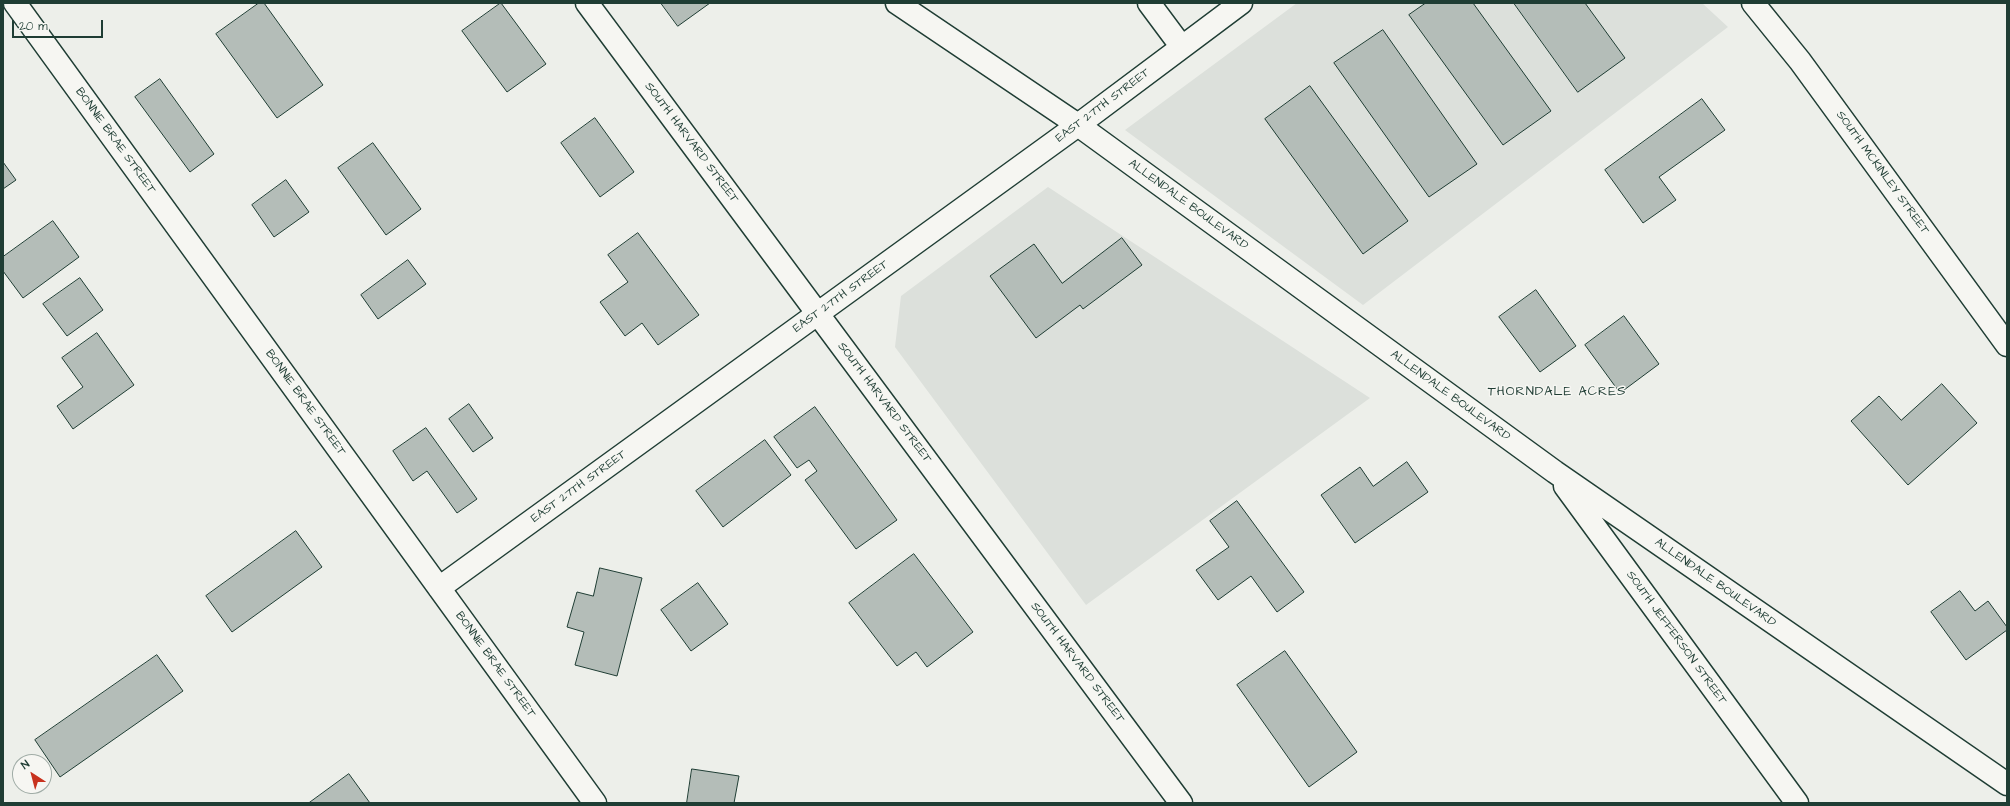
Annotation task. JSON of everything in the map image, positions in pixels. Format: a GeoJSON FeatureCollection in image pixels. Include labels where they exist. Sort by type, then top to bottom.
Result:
{"type":"FeatureCollection","features":[{"type":"Feature","properties":{"kind":"street","name":"BONNIE BRAE STREET"},"geometry":{"type":"LineString","coordinates":[[15,3],[595,803]]}},
{"type":"Feature","properties":{"kind":"street","name":"SOUTH HARVARD STREET"},"geometry":{"type":"LineString","coordinates":[[587,3],[1181,803]]}},
{"type":"Feature","properties":{"kind":"street","name":"ALLENDALE BOULEVARD"},"geometry":{"type":"LineString","coordinates":[[897,3],[1078,125],[1555,472],[2007,784]]}},
{"type":"Feature","properties":{"kind":"street"},"geometry":{"type":"LineString","coordinates":[[1149,3],[1181,46]]}},
{"type":"Feature","properties":{"kind":"street","name":"EAST 27TH STREET"},"geometry":{"type":"LineString","coordinates":[[439,588],[1078,125],[1181,46],[1241,3]]}},
{"type":"Feature","properties":{"kind":"street","name":"SOUTH MCKINLEY STREET"},"geometry":{"type":"LineString","coordinates":[[1753,3],[1800,61],[2007,346]]}},
{"type":"Feature","properties":{"kind":"street","name":"SOUTH JEFFERSON STREET"},"geometry":{"type":"LineString","coordinates":[[1555,472],[1797,803]]}},
{"type":"Feature","properties":{"kind":"shaded area"},"geometry":{"type":"Polygon","coordinates":[[[1297,3],[1702,3],[1728,27],[1363,305],[1125,130],[1297,3]]]}},
{"type":"Feature","properties":{"kind":"shaded area"},"geometry":{"type":"Polygon","coordinates":[[[1048,187],[1370,398],[1086,605],[895,347],[901,296],[1048,187]]]}},
{"type":"Feature","properties":{"kind":"building"},"geometry":{"type":"Polygon","coordinates":[[[259,3],[264,3],[323,85],[277,118],[216,34],[259,3]]]}},
{"type":"Feature","properties":{"kind":"building"},"geometry":{"type":"Polygon","coordinates":[[[501,3],[546,64],[507,92],[462,31],[501,3]]]}},
{"type":"Feature","properties":{"kind":"building"},"geometry":{"type":"Polygon","coordinates":[[[661,3],[710,3],[678,26],[661,3]]]}},
{"type":"Feature","properties":{"kind":"building"},"geometry":{"type":"Polygon","coordinates":[[[1426,3],[1473,3],[1551,111],[1503,145],[1409,15],[1426,3]]]}},
{"type":"Feature","properties":{"kind":"building"},"geometry":{"type":"Polygon","coordinates":[[[1514,3],[1585,3],[1625,58],[1578,92],[1514,3]]]}},
{"type":"Feature","properties":{"kind":"building"},"geometry":{"type":"Polygon","coordinates":[[[1383,30],[1477,164],[1429,197],[1334,63],[1383,30]]]}},
{"type":"Feature","properties":{"kind":"building"},"geometry":{"type":"Polygon","coordinates":[[[160,79],[214,154],[190,172],[135,97],[160,79]]]}},
{"type":"Feature","properties":{"kind":"building"},"geometry":{"type":"Polygon","coordinates":[[[1310,86],[1408,221],[1363,254],[1265,119],[1310,86]]]}},
{"type":"Feature","properties":{"kind":"building"},"geometry":{"type":"Polygon","coordinates":[[[1702,99],[1725,130],[1659,177],[1676,200],[1643,223],[1605,170],[1702,99]]]}},
{"type":"Feature","properties":{"kind":"building"},"geometry":{"type":"Polygon","coordinates":[[[595,118],[634,172],[600,197],[561,143],[595,118]]]}},
{"type":"Feature","properties":{"kind":"building"},"geometry":{"type":"Polygon","coordinates":[[[373,143],[421,209],[386,235],[338,168],[373,143]]]}},
{"type":"Feature","properties":{"kind":"building"},"geometry":{"type":"Polygon","coordinates":[[[3,162],[16,180],[3,189],[3,162]]]}},
{"type":"Feature","properties":{"kind":"building"},"geometry":{"type":"Polygon","coordinates":[[[286,180],[309,212],[274,237],[252,205],[286,180]]]}},
{"type":"Feature","properties":{"kind":"building"},"geometry":{"type":"Polygon","coordinates":[[[53,221],[79,257],[23,298],[3,271],[3,257],[53,221]]]}},
{"type":"Feature","properties":{"kind":"building"},"geometry":{"type":"Polygon","coordinates":[[[638,233],[699,315],[658,345],[642,323],[625,336],[600,302],[628,282],[608,255],[638,233]]]}},
{"type":"Feature","properties":{"kind":"building"},"geometry":{"type":"Polygon","coordinates":[[[1122,238],[1142,265],[1083,309],[1080,305],[1036,338],[990,276],[1034,244],[1062,283],[1122,238]]]}},
{"type":"Feature","properties":{"kind":"building"},"geometry":{"type":"Polygon","coordinates":[[[408,260],[426,284],[378,319],[361,295],[408,260]]]}},
{"type":"Feature","properties":{"kind":"building"},"geometry":{"type":"Polygon","coordinates":[[[80,278],[103,310],[67,336],[43,304],[80,278]]]}},
{"type":"Feature","properties":{"kind":"building"},"geometry":{"type":"Polygon","coordinates":[[[1536,290],[1576,346],[1540,372],[1499,317],[1536,290]]]}},
{"type":"Feature","properties":{"kind":"building"},"geometry":{"type":"Polygon","coordinates":[[[1624,316],[1659,364],[1620,393],[1585,345],[1624,316]]]}},
{"type":"Feature","properties":{"kind":"building"},"geometry":{"type":"Polygon","coordinates":[[[97,333],[134,385],[73,429],[57,406],[83,387],[62,358],[97,333]]]}},
{"type":"Feature","properties":{"kind":"building"},"geometry":{"type":"Polygon","coordinates":[[[1942,384],[1977,423],[1908,485],[1851,421],[1879,396],[1901,420],[1942,384]]]}},
{"type":"Feature","properties":{"kind":"building"},"geometry":{"type":"Polygon","coordinates":[[[469,404],[493,438],[473,452],[449,419],[469,404]]]}},
{"type":"Feature","properties":{"kind":"building"},"geometry":{"type":"Polygon","coordinates":[[[815,407],[897,520],[856,549],[805,480],[817,471],[809,460],[797,468],[774,437],[815,407]]]}},
{"type":"Feature","properties":{"kind":"building"},"geometry":{"type":"Polygon","coordinates":[[[426,428],[477,499],[457,513],[427,471],[413,481],[393,451],[426,428]]]}},
{"type":"Feature","properties":{"kind":"building"},"geometry":{"type":"Polygon","coordinates":[[[765,440],[791,475],[723,527],[696,491],[765,440]]]}},
{"type":"Feature","properties":{"kind":"building"},"geometry":{"type":"Polygon","coordinates":[[[1407,462],[1428,492],[1355,543],[1321,495],[1360,467],[1373,486],[1407,462]]]}},
{"type":"Feature","properties":{"kind":"building"},"geometry":{"type":"Polygon","coordinates":[[[1237,501],[1304,592],[1277,612],[1251,576],[1218,600],[1196,570],[1229,547],[1210,521],[1237,501]]]}},
{"type":"Feature","properties":{"kind":"building"},"geometry":{"type":"Polygon","coordinates":[[[296,531],[322,567],[232,632],[206,596],[296,531]]]}},
{"type":"Feature","properties":{"kind":"building"},"geometry":{"type":"Polygon","coordinates":[[[914,554],[973,632],[927,667],[916,652],[897,666],[849,603],[914,554]]]}},
{"type":"Feature","properties":{"kind":"building"},"geometry":{"type":"Polygon","coordinates":[[[600,568],[642,578],[617,676],[575,665],[584,632],[567,627],[577,592],[593,596],[600,568]]]}},
{"type":"Feature","properties":{"kind":"building"},"geometry":{"type":"Polygon","coordinates":[[[698,583],[728,624],[691,651],[661,610],[698,583]]]}},
{"type":"Feature","properties":{"kind":"building"},"geometry":{"type":"Polygon","coordinates":[[[1960,591],[1975,611],[1988,601],[2007,627],[2007,630],[1966,660],[1931,612],[1960,591]]]}},
{"type":"Feature","properties":{"kind":"building"},"geometry":{"type":"Polygon","coordinates":[[[1285,651],[1357,752],[1309,787],[1237,685],[1285,651]]]}},
{"type":"Feature","properties":{"kind":"building"},"geometry":{"type":"Polygon","coordinates":[[[157,655],[183,691],[60,777],[52,765],[52,754],[44,754],[35,740],[157,655]]]}},
{"type":"Feature","properties":{"kind":"building"},"geometry":{"type":"Polygon","coordinates":[[[692,769],[739,776],[734,803],[687,803],[692,769]]]}},
{"type":"Feature","properties":{"kind":"building"},"geometry":{"type":"Polygon","coordinates":[[[349,774],[370,803],[309,803],[349,774]]]}},
{"type":"Feature","properties":{"kind":"district","name":"THORNDALE ACRES"},"geometry":{"type":"Point","coordinates":[1557,392]}}]}
